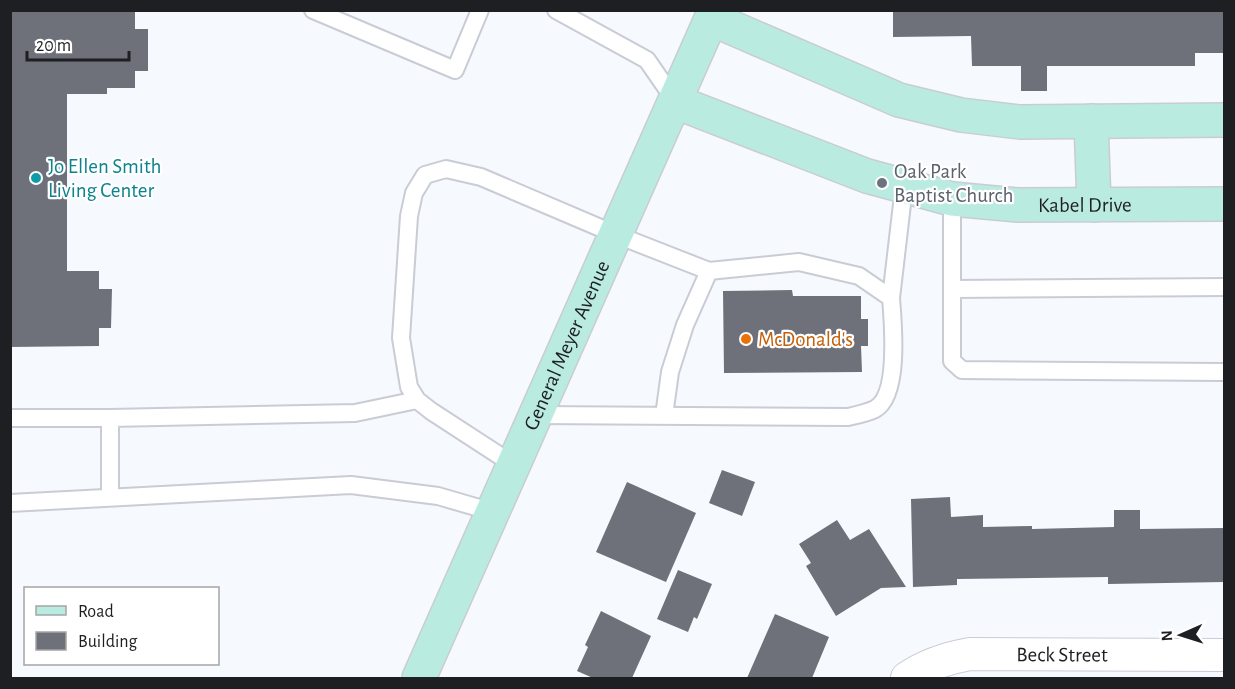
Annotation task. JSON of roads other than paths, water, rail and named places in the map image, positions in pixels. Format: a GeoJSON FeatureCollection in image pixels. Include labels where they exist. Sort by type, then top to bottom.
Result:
{"type":"FeatureCollection","features":[{"type":"Feature","properties":{"kind":"street","name":"General Meyer Avenue"},"geometry":{"type":"LineString","coordinates":[[419,678],[676,102],[707,13]]}},
{"type":"Feature","properties":{"kind":"street"},"geometry":{"type":"LineString","coordinates":[[707,13],[899,100],[961,115],[1020,122],[1224,120]]}},
{"type":"Feature","properties":{"kind":"street","name":"Kabel Drive"},"geometry":{"type":"LineString","coordinates":[[676,102],[867,176],[952,199],[1018,205],[1224,204]]}},
{"type":"Feature","properties":{"kind":"street"},"geometry":{"type":"LineString","coordinates":[[1091,121],[1094,205]]}},
{"type":"Feature","properties":{"kind":"street","name":"Beck Street"},"geometry":{"type":"LineString","coordinates":[[907,678],[921,669],[952,657],[970,654],[1224,655]]}},
{"type":"Feature","properties":{"kind":"lane"},"geometry":{"type":"LineString","coordinates":[[313,10],[455,70],[480,10]]}},
{"type":"Feature","properties":{"kind":"lane"},"geometry":{"type":"LineString","coordinates":[[556,10],[647,60],[676,102]]}},
{"type":"Feature","properties":{"kind":"lane"},"geometry":{"type":"LineString","coordinates":[[514,465],[417,400],[409,387],[401,338],[409,216],[414,193],[425,175],[446,169],[481,177],[616,235],[708,271],[799,262],[860,276],[891,298]]}},
{"type":"Feature","properties":{"kind":"lane"},"geometry":{"type":"LineString","coordinates":[[536,415],[848,417],[877,408],[890,389],[894,339],[891,298],[904,187]]}},
{"type":"Feature","properties":{"kind":"lane"},"geometry":{"type":"LineString","coordinates":[[952,199],[952,361],[962,370],[1224,372]]}},
{"type":"Feature","properties":{"kind":"lane"},"geometry":{"type":"LineString","coordinates":[[664,416],[670,372],[682,334],[708,271]]}},
{"type":"Feature","properties":{"kind":"lane"},"geometry":{"type":"LineString","coordinates":[[952,289],[1224,287]]}},
{"type":"Feature","properties":{"kind":"lane"},"geometry":{"type":"LineString","coordinates":[[10,418],[355,412],[417,400]]}},
{"type":"Feature","properties":{"kind":"lane"},"geometry":{"type":"LineString","coordinates":[[110,418],[110,497]]}},
{"type":"Feature","properties":{"kind":"lane"},"geometry":{"type":"LineString","coordinates":[[10,503],[351,485],[438,496],[493,512]]}},
{"type":"Feature","properties":{"kind":"place","name":"Jo Ellen Smith Living Center"},"geometry":{"type":"Point","coordinates":[36,178]}},
{"type":"Feature","properties":{"kind":"place","name":"Oak Park Baptist Church"},"geometry":{"type":"Point","coordinates":[882,183]}},
{"type":"Feature","properties":{"kind":"place","name":"McDonald's"},"geometry":{"type":"Point","coordinates":[746,339]}}]}
